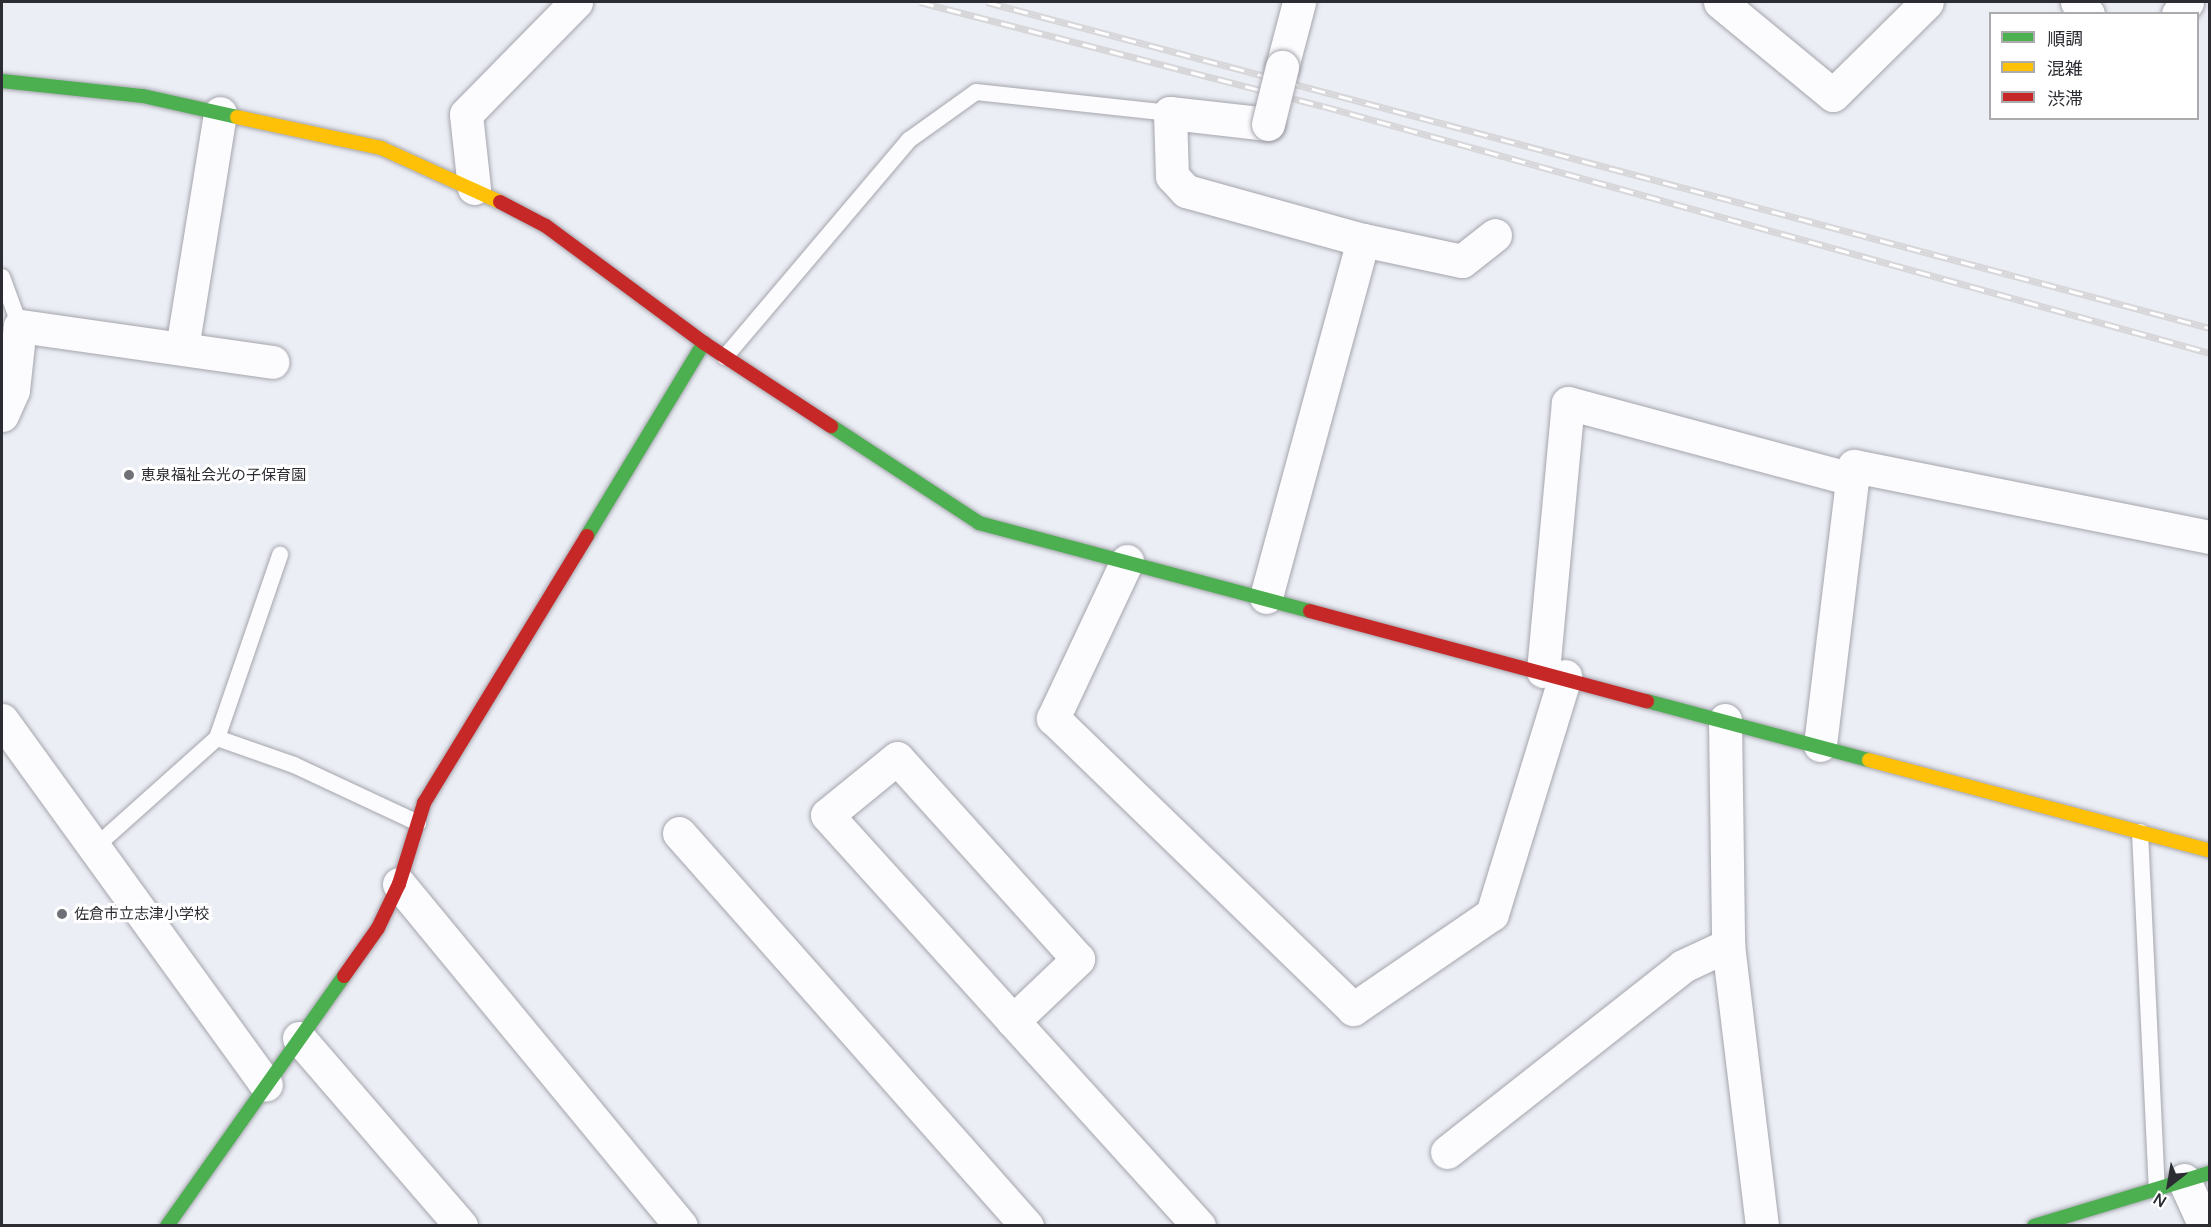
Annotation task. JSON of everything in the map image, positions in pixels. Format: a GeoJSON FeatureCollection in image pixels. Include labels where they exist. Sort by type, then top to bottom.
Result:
{"type":"FeatureCollection","features":[{"type":"Feature","properties":{"kind":"main road"},"geometry":{"type":"LineString","coordinates":[[2,84],[142,96],[381,148],[474,188],[546,226],[704,343],[978,523],[1266,597],[2210,851]]}},
{"type":"Feature","properties":{"kind":"main road"},"geometry":{"type":"LineString","coordinates":[[167,1226],[378,928],[399,884],[430,793],[704,343]]}},
{"type":"Feature","properties":{"kind":"main road"},"geometry":{"type":"LineString","coordinates":[[2034,1226],[2183,1180]]}},
{"type":"Feature","properties":{"kind":"street"},"geometry":{"type":"LineString","coordinates":[[474,188],[466,114],[576,2]]}},
{"type":"Feature","properties":{"kind":"street"},"geometry":{"type":"LineString","coordinates":[[1299,2],[1268,124],[1170,113],[1172,176],[1186,191],[1363,240],[1462,261],[1495,235]]}},
{"type":"Feature","properties":{"kind":"street"},"geometry":{"type":"LineString","coordinates":[[1720,2],[1833,95],[1926,2]]}},
{"type":"Feature","properties":{"kind":"street"},"geometry":{"type":"LineString","coordinates":[[182,348],[220,113]]}},
{"type":"Feature","properties":{"kind":"street"},"geometry":{"type":"LineString","coordinates":[[1266,597],[1363,240]]}},
{"type":"Feature","properties":{"kind":"street"},"geometry":{"type":"LineString","coordinates":[[2,415],[13,390],[20,326],[272,362]]}},
{"type":"Feature","properties":{"kind":"street"},"geometry":{"type":"LineString","coordinates":[[1127,561],[1053,718],[1353,1009],[1492,914],[1554,674],[1568,403],[1852,479]]}},
{"type":"Feature","properties":{"kind":"street"},"geometry":{"type":"LineString","coordinates":[[1820,745],[1854,466],[2210,537]]}},
{"type":"Feature","properties":{"kind":"street"},"geometry":{"type":"LineString","coordinates":[[2,720],[266,1085]]}},
{"type":"Feature","properties":{"kind":"street"},"geometry":{"type":"LineString","coordinates":[[1725,720],[1728,945],[1762,1226]]}},
{"type":"Feature","properties":{"kind":"street"},"geometry":{"type":"LineString","coordinates":[[1013,1021],[1078,959],[897,758],[827,815],[1013,1021],[1199,1226]]}},
{"type":"Feature","properties":{"kind":"street"},"geometry":{"type":"LineString","coordinates":[[679,832],[1027,1226]]}},
{"type":"Feature","properties":{"kind":"street"},"geometry":{"type":"LineString","coordinates":[[399,884],[681,1226]]}},
{"type":"Feature","properties":{"kind":"street"},"geometry":{"type":"LineString","coordinates":[[1447,1152],[1683,966],[1728,945]]}},
{"type":"Feature","properties":{"kind":"street"},"geometry":{"type":"LineString","coordinates":[[299,1038],[458,1224]]}},
{"type":"Feature","properties":{"kind":"street"},"geometry":{"type":"LineString","coordinates":[[2183,1180],[2205,1226]]}},
{"type":"Feature","properties":{"kind":"lane"},"geometry":{"type":"LineString","coordinates":[[725,357],[909,140],[976,92],[1170,113]]}},
{"type":"Feature","properties":{"kind":"lane"},"geometry":{"type":"LineString","coordinates":[[2,277],[20,326]]}},
{"type":"Feature","properties":{"kind":"lane"},"geometry":{"type":"LineString","coordinates":[[94,848],[217,738],[280,555]]}},
{"type":"Feature","properties":{"kind":"lane"},"geometry":{"type":"LineString","coordinates":[[217,738],[294,765],[418,823]]}},
{"type":"Feature","properties":{"kind":"lane"},"geometry":{"type":"LineString","coordinates":[[2140,832],[2183,1180]]}},
{"type":"Feature","properties":{"kind":"railway"},"geometry":{"type":"LineString","coordinates":[[920,2],[1323,106],[2210,353]]}},
{"type":"Feature","properties":{"kind":"railway"},"geometry":{"type":"LineString","coordinates":[[987,2],[2210,328]]}},
{"type":"Feature","properties":{"kind":"traffic: fast"},"geometry":{"type":"LineString","coordinates":[[2,81],[143,96],[237,117]]}},
{"type":"Feature","properties":{"kind":"traffic: fast"},"geometry":{"type":"LineString","coordinates":[[587,536],[704,343]]}},
{"type":"Feature","properties":{"kind":"traffic: fast"},"geometry":{"type":"LineString","coordinates":[[831,426],[979,523],[1310,611]]}},
{"type":"Feature","properties":{"kind":"traffic: fast"},"geometry":{"type":"LineString","coordinates":[[1647,701],[1869,760]]}},
{"type":"Feature","properties":{"kind":"traffic: fast"},"geometry":{"type":"LineString","coordinates":[[167,1226],[344,976]]}},
{"type":"Feature","properties":{"kind":"traffic: fast"},"geometry":{"type":"LineString","coordinates":[[2034,1226],[2210,1173]]}},
{"type":"Feature","properties":{"kind":"traffic: slow"},"geometry":{"type":"LineString","coordinates":[[237,117],[381,148],[500,202]]}},
{"type":"Feature","properties":{"kind":"traffic: slow"},"geometry":{"type":"LineString","coordinates":[[1869,760],[2210,851]]}},
{"type":"Feature","properties":{"kind":"traffic: jam"},"geometry":{"type":"LineString","coordinates":[[500,202],[546,226],[704,343],[831,426]]}},
{"type":"Feature","properties":{"kind":"traffic: jam"},"geometry":{"type":"LineString","coordinates":[[344,976],[378,928],[399,884],[424,803],[587,536]]}},
{"type":"Feature","properties":{"kind":"traffic: jam"},"geometry":{"type":"LineString","coordinates":[[1310,611],[1647,701]]}},
{"type":"Feature","properties":{"kind":"place","name":"恵泉福祉会光の子保育園"},"geometry":{"type":"Point","coordinates":[129,475]}},
{"type":"Feature","properties":{"kind":"place","name":"佐倉市立志津小学校"},"geometry":{"type":"Point","coordinates":[62,914]}}]}
